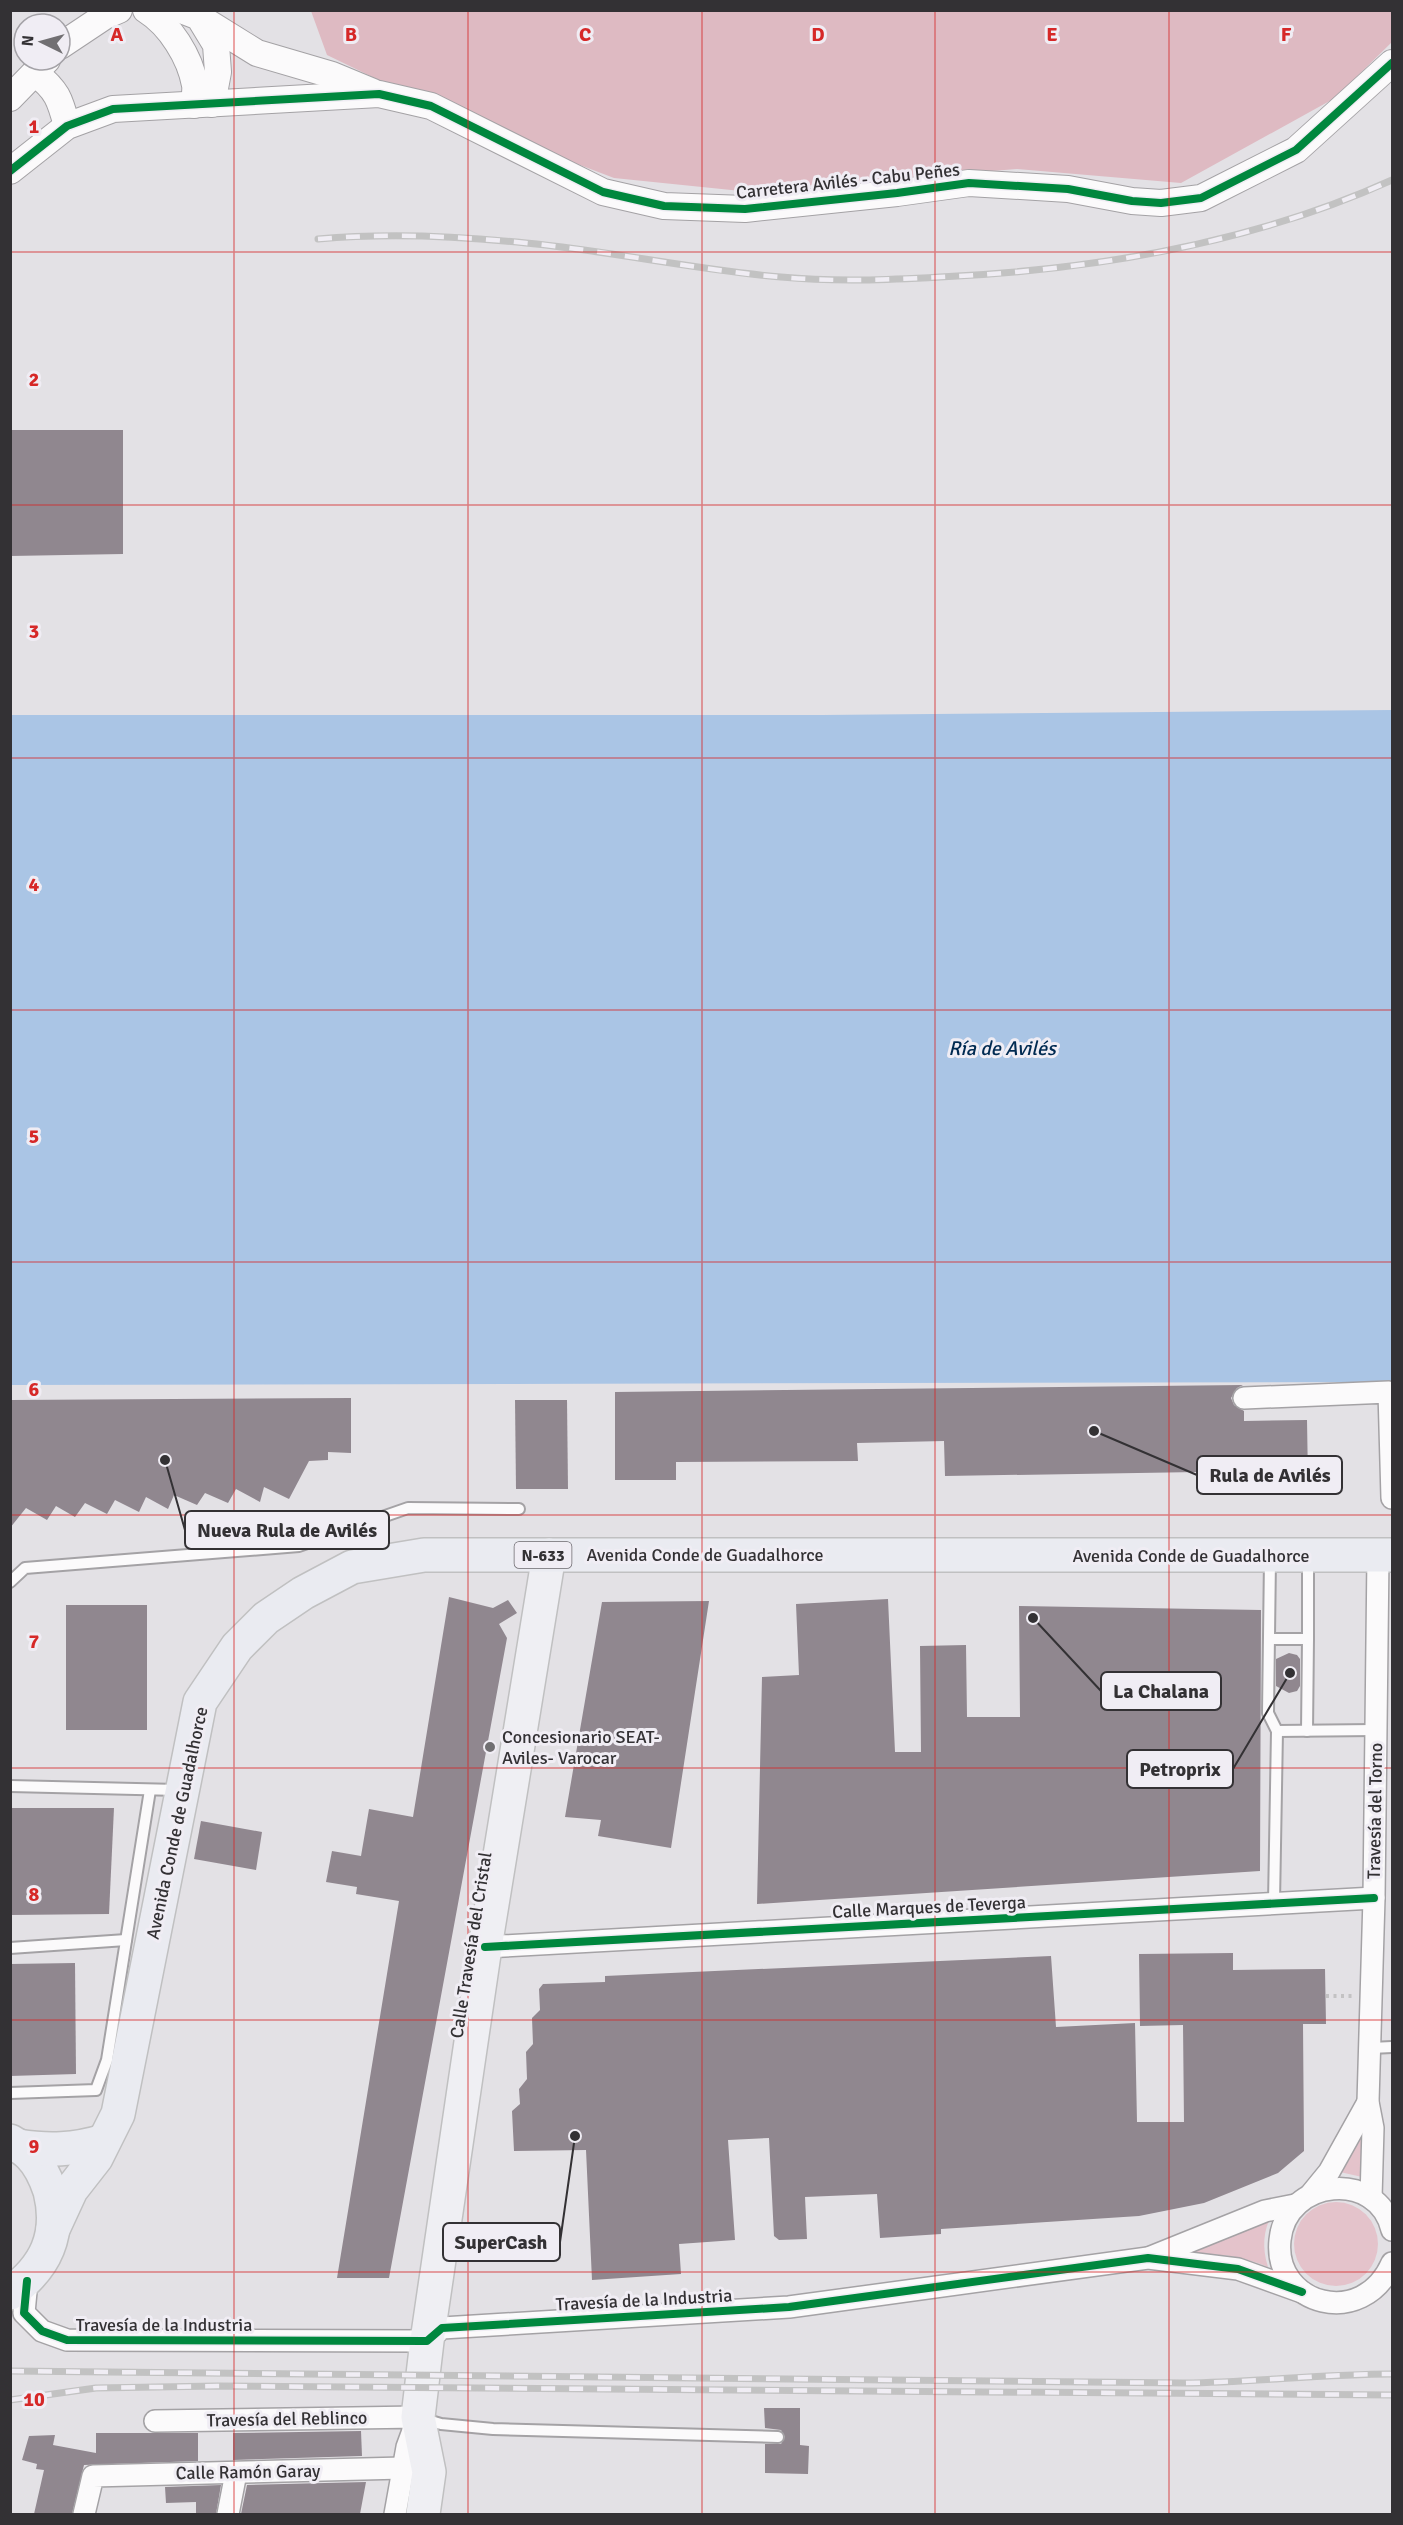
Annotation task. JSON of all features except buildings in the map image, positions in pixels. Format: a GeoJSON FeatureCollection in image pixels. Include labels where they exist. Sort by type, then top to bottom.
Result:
{"type":"FeatureCollection","features":[{"type":"Feature","properties":{"kind":"highway","name":"Avenida Conde de Guadalhorce"},"geometry":{"type":"LineString","coordinates":[[52,2229],[71,2190],[96,2158],[118,2114],[125,2082],[166,1790],[201,1702],[237,1647],[266,1618],[303,1593],[352,1567],[424,1555],[1385,1555]]}},
{"type":"Feature","properties":{"kind":"highway"},"geometry":{"type":"LineString","coordinates":[[14,2144],[48,2151],[78,2149],[104,2141]]}},
{"type":"Feature","properties":{"kind":"highway","name":"Travesía de la Industria"},"geometry":{"type":"LineString","coordinates":[[14,2144],[31,2155],[46,2179],[54,2211],[51,2242],[42,2263],[19,2287]]}},
{"type":"Feature","properties":{"kind":"main road","name":"Calle Travesía del Cristal"},"geometry":{"type":"LineString","coordinates":[[423,2514],[416,2470],[418,2417],[427,2341],[485,1947],[549,1554]]}},
{"type":"Feature","properties":{"kind":"street"},"geometry":{"type":"LineString","coordinates":[[72,38],[105,16],[119,10]]}},
{"type":"Feature","properties":{"kind":"street"},"geometry":{"type":"LineString","coordinates":[[146,10],[170,30],[183,54],[203,104]]}},
{"type":"Feature","properties":{"kind":"street"},"geometry":{"type":"LineString","coordinates":[[190,14],[216,45],[218,72],[203,104]]}},
{"type":"Feature","properties":{"kind":"street"},"geometry":{"type":"LineString","coordinates":[[190,14],[257,53],[332,75],[379,94]]}},
{"type":"Feature","properties":{"kind":"street","name":"Carretera Avilés - Cabu Peñes"},"geometry":{"type":"LineString","coordinates":[[10,171],[67,126],[113,109],[379,94],[431,106],[603,192],[664,206],[745,209],[969,183],[1068,189],[1132,201],[1161,202],[1201,198],[1296,150],[1392,63]]}},
{"type":"Feature","properties":{"kind":"street"},"geometry":{"type":"LineString","coordinates":[[10,98],[35,72]]}},
{"type":"Feature","properties":{"kind":"street"},"geometry":{"type":"LineString","coordinates":[[44,72],[60,99],[67,126]]}},
{"type":"Feature","properties":{"kind":"street"},"geometry":{"type":"LineString","coordinates":[[1244,1398],[1389,1392],[1392,1498]]}},
{"type":"Feature","properties":{"kind":"street","name":"Travesía del Torno"},"geometry":{"type":"LineString","coordinates":[[1382,2209],[1368,2102],[1374,1898],[1375,1730],[1385,1555]]}},
{"type":"Feature","properties":{"kind":"street","name":"Calle Marques de Teverga"},"geometry":{"type":"LineString","coordinates":[[485,1947],[1374,1898]]}},
{"type":"Feature","properties":{"kind":"street","name":"Travesía del Torno"},"geometry":{"type":"LineString","coordinates":[[1303,2200],[1329,2172],[1368,2102]]}},
{"type":"Feature","properties":{"kind":"street","name":"Travesía de la Industria"},"geometry":{"type":"LineString","coordinates":[[19,2287],[24,2313],[42,2331],[67,2340],[427,2341],[442,2328],[789,2307],[1148,2258],[1265,2211],[1303,2200],[1330,2188],[1350,2189],[1382,2209]]}},
{"type":"Feature","properties":{"kind":"street"},"geometry":{"type":"LineString","coordinates":[[1302,2292],[1289,2278],[1281,2260],[1280,2241],[1284,2222],[1303,2200]]}},
{"type":"Feature","properties":{"kind":"street"},"geometry":{"type":"LineString","coordinates":[[1382,2209],[1392,2230]]}},
{"type":"Feature","properties":{"kind":"street","name":"Travesía de la Industria"},"geometry":{"type":"LineString","coordinates":[[1148,2258],[1238,2269],[1302,2292],[1319,2301],[1337,2304],[1355,2301],[1371,2293],[1390,2273]]}},
{"type":"Feature","properties":{"kind":"street","name":"Travesía del Reblinco"},"geometry":{"type":"LineString","coordinates":[[155,2421],[418,2417]]}},
{"type":"Feature","properties":{"kind":"street"},"geometry":{"type":"LineString","coordinates":[[395,2514],[416,2470]]}},
{"type":"Feature","properties":{"kind":"street","name":"Calle Ramón Garay"},"geometry":{"type":"LineString","coordinates":[[84,2514],[93,2476],[416,2470]]}},
{"type":"Feature","properties":{"kind":"street"},"geometry":{"type":"LineString","coordinates":[[228,2514],[236,2473]]}},
{"type":"Feature","properties":{"kind":"lane"},"geometry":{"type":"LineString","coordinates":[[10,1582],[25,1568],[298,1546],[408,1508],[519,1509]]}},
{"type":"Feature","properties":{"kind":"lane"},"geometry":{"type":"LineString","coordinates":[[1270,1556],[1268,1713],[1277,1731],[1274,1903]]}},
{"type":"Feature","properties":{"kind":"lane"},"geometry":{"type":"LineString","coordinates":[[1307,1731],[1308,1556]]}},
{"type":"Feature","properties":{"kind":"lane"},"geometry":{"type":"LineString","coordinates":[[1269,1639],[1308,1639]]}},
{"type":"Feature","properties":{"kind":"lane"},"geometry":{"type":"LineString","coordinates":[[1277,1731],[1375,1730]]}},
{"type":"Feature","properties":{"kind":"lane"},"geometry":{"type":"LineString","coordinates":[[10,1786],[166,1790]]}},
{"type":"Feature","properties":{"kind":"lane","name":"Avenida Conde de Guadalhorce"},"geometry":{"type":"LineString","coordinates":[[10,2093],[96,2090],[107,2060],[126,1940],[166,1790]]}},
{"type":"Feature","properties":{"kind":"lane"},"geometry":{"type":"LineString","coordinates":[[10,1948],[126,1940]]}},
{"type":"Feature","properties":{"kind":"lane"},"geometry":{"type":"LineString","coordinates":[[1371,2048],[1392,2047]]}},
{"type":"Feature","properties":{"kind":"lane"},"geometry":{"type":"LineString","coordinates":[[418,2417],[441,2424],[493,2429],[778,2437]]}},
{"type":"Feature","properties":{"kind":"shaded area"},"geometry":{"type":"Polygon","coordinates":[[[1392,10],[1392,42],[1335,98],[1181,183],[1017,169],[741,191],[614,178],[457,118],[327,55],[311,11],[1392,10]]]}},
{"type":"Feature","properties":{"kind":"shaded area"},"geometry":{"type":"Polygon","coordinates":[[[1366,2124],[1362,2177],[1340,2172],[1358,2144],[1366,2124]]]}},
{"type":"Feature","properties":{"kind":"shaded area"},"geometry":{"type":"Polygon","coordinates":[[[1336,2202],[1352,2205],[1366,2214],[1375,2228],[1378,2244],[1375,2260],[1366,2274],[1352,2283],[1336,2286],[1320,2283],[1306,2274],[1297,2260],[1294,2244],[1297,2228],[1306,2214],[1320,2205],[1336,2202]]]}},
{"type":"Feature","properties":{"kind":"shaded area"},"geometry":{"type":"Polygon","coordinates":[[[1272,2214],[1264,2240],[1268,2267],[1232,2256],[1196,2254],[1170,2257],[1272,2214]]]}},
{"type":"Feature","properties":{"kind":"water","name":"Ría de Avilés"},"geometry":{"type":"Polygon","coordinates":[[[1392,710],[1392,1382],[11,1385],[10,715],[822,715],[1392,710]]]}},
{"type":"Feature","properties":{"kind":"railway"},"geometry":{"type":"LineString","coordinates":[[318,239],[396,236],[500,241],[558,246],[717,270],[801,279],[860,280],[940,277],[1055,268],[1170,250],[1283,221],[1392,180]]}},
{"type":"Feature","properties":{"kind":"railway"},"geometry":{"type":"LineString","coordinates":[[10,2371],[1185,2383],[1392,2374]]}},
{"type":"Feature","properties":{"kind":"railway"},"geometry":{"type":"LineString","coordinates":[[10,2400],[96,2388],[217,2386],[1392,2395]]}},
{"type":"Feature","properties":{"kind":"cycle path"},"geometry":{"type":"LineString","coordinates":[[10,171],[67,126],[113,109],[379,94],[431,106],[603,192],[664,206],[745,209],[969,183],[1068,189],[1132,201],[1161,203],[1201,198],[1296,150],[1392,63]]}},
{"type":"Feature","properties":{"kind":"cycle path"},"geometry":{"type":"LineString","coordinates":[[485,1947],[1374,1898]]}},
{"type":"Feature","properties":{"kind":"cycle path"},"geometry":{"type":"LineString","coordinates":[[27,2281],[24,2313],[42,2331],[67,2340],[427,2341],[442,2328],[789,2307],[1148,2258],[1238,2269],[1302,2292]]}},
{"type":"Feature","properties":{"kind":"place","name":"Rula de Avilés"},"geometry":{"type":"Point","coordinates":[1094,1431]}},
{"type":"Feature","properties":{"kind":"place","name":"Nueva Rula de Avilés"},"geometry":{"type":"Point","coordinates":[165,1460]}},
{"type":"Feature","properties":{"kind":"place","name":"La Chalana"},"geometry":{"type":"Point","coordinates":[1033,1618]}},
{"type":"Feature","properties":{"kind":"place","name":"Petroprix"},"geometry":{"type":"Point","coordinates":[1290,1673]}},
{"type":"Feature","properties":{"kind":"place","name":"Concesionario SEAT- Aviles- Varocar"},"geometry":{"type":"Point","coordinates":[490,1747]}},
{"type":"Feature","properties":{"kind":"place","name":"SuperCash"},"geometry":{"type":"Point","coordinates":[575,2136]}}]}
